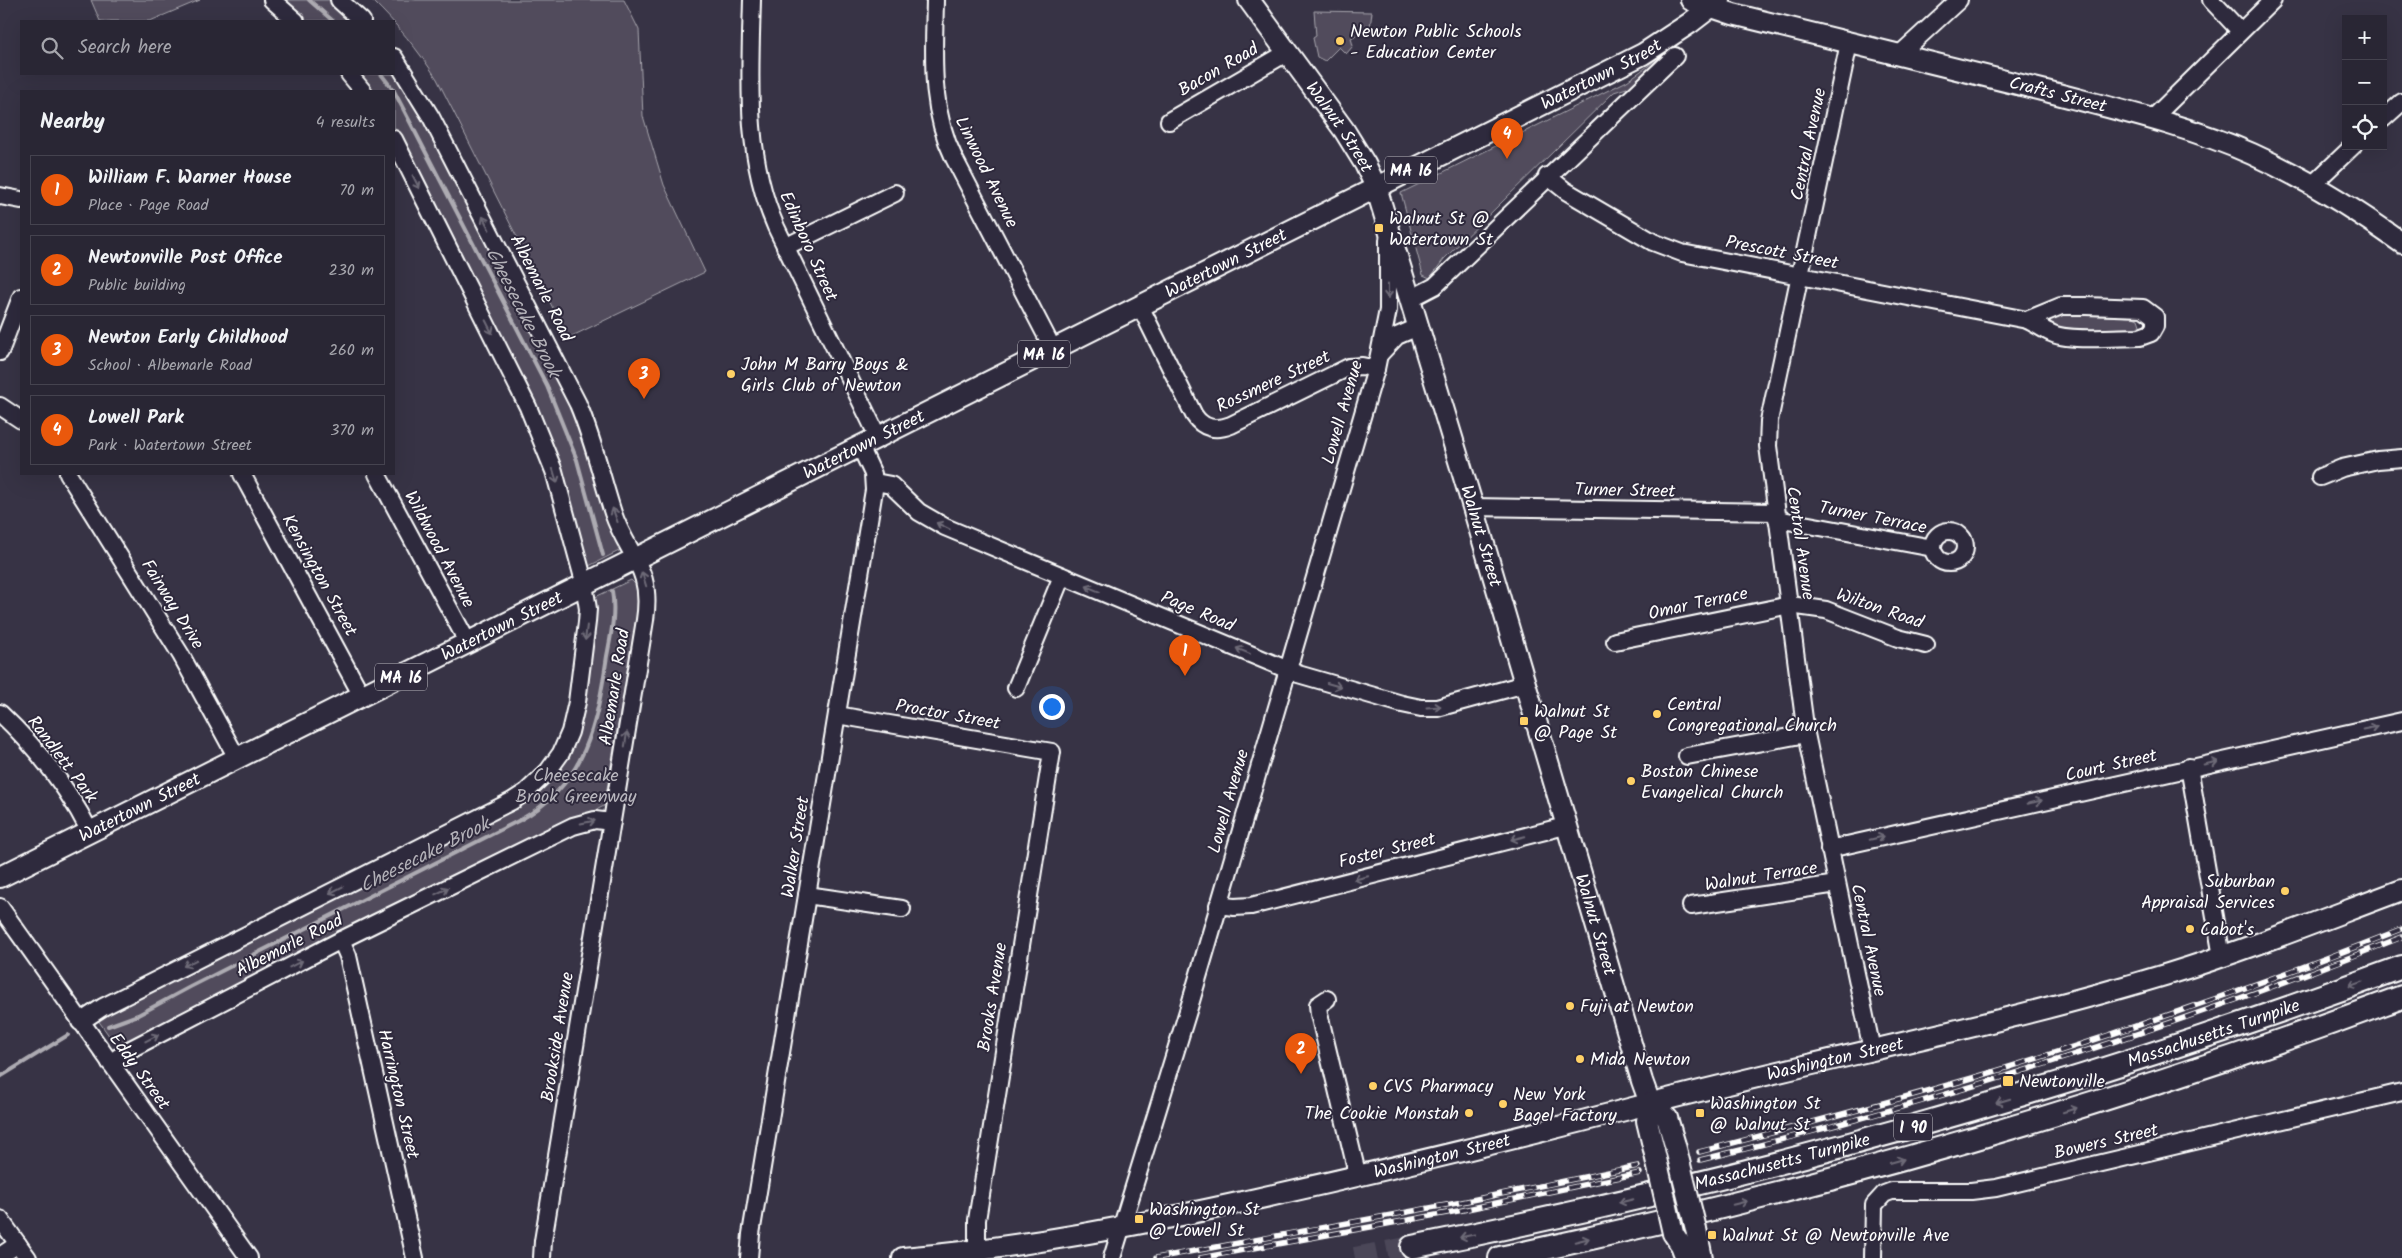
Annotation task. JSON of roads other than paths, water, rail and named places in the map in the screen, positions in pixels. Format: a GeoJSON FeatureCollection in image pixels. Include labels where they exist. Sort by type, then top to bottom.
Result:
{"type":"FeatureCollection","features":[{"type":"Feature","properties":{"kind":"highway","name":"Massachusetts Turnpike"},"geometry":{"type":"LineString","coordinates":[[1412,1247],[1643,1197],[1783,1163],[1894,1132],[2132,1061],[2402,967]]}},
{"type":"Feature","properties":{"kind":"highway","name":"Massachusetts Turnpike"},"geometry":{"type":"LineString","coordinates":[[1500,1258],[1748,1201],[1968,1141],[2198,1069],[2402,997]]}},
{"type":"Feature","properties":{"kind":"main road","name":"Walnut Street"},"geometry":{"type":"LineString","coordinates":[[1249,0],[1344,130],[1365,164],[1376,187],[1526,684],[1565,826],[1650,1103],[1647,1121],[1678,1258]]}},
{"type":"Feature","properties":{"kind":"main road","name":"Crafts Street"},"geometry":{"type":"LineString","coordinates":[[1691,0],[1715,4],[1849,42],[2151,120],[2251,154],[2312,185],[2374,223],[2402,243]]}},
{"type":"Feature","properties":{"kind":"main road","name":"Watertown Street"},"geometry":{"type":"LineString","coordinates":[[0,877],[1643,54],[1715,4]]}},
{"type":"Feature","properties":{"kind":"main road","name":"Washington Street"},"geometry":{"type":"LineString","coordinates":[[903,1258],[1122,1227],[1358,1177],[1650,1103],[2089,996],[2222,957],[2402,890]]}},
{"type":"Feature","properties":{"kind":"main road","name":"Walnut Street"},"geometry":{"type":"LineString","coordinates":[[1650,1103],[1667,1118],[1702,1258]]}},
{"type":"Feature","properties":{"kind":"main road"},"geometry":{"type":"LineString","coordinates":[[1673,1233],[1681,1245],[1686,1258]]}},
{"type":"Feature","properties":{"kind":"street"},"geometry":{"type":"LineString","coordinates":[[272,0],[295,20]]}},
{"type":"Feature","properties":{"kind":"street"},"geometry":{"type":"LineString","coordinates":[[339,0],[361,20]]}},
{"type":"Feature","properties":{"kind":"street","name":"Edinboro Street"},"geometry":{"type":"LineString","coordinates":[[752,0],[750,127],[765,198],[869,442]]}},
{"type":"Feature","properties":{"kind":"street","name":"Linwood Avenue"},"geometry":{"type":"LineString","coordinates":[[934,0],[934,85],[936,103],[944,136],[1054,349]]}},
{"type":"Feature","properties":{"kind":"street"},"geometry":{"type":"LineString","coordinates":[[1899,55],[1959,0]]}},
{"type":"Feature","properties":{"kind":"street"},"geometry":{"type":"LineString","coordinates":[[2212,0],[2240,31]]}},
{"type":"Feature","properties":{"kind":"street"},"geometry":{"type":"LineString","coordinates":[[2151,120],[2273,0]]}},
{"type":"Feature","properties":{"kind":"street","name":"Central Avenue"},"geometry":{"type":"LineString","coordinates":[[1849,42],[1769,427],[1768,446],[1806,734],[1872,1050]]}},
{"type":"Feature","properties":{"kind":"street","name":"Bacon Road"},"geometry":{"type":"LineString","coordinates":[[1169,121],[1288,52]]}},
{"type":"Feature","properties":{"kind":"street"},"geometry":{"type":"LineString","coordinates":[[1410,300],[1435,286],[1675,56]]}},
{"type":"Feature","properties":{"kind":"street","name":"Albemarle Road"},"geometry":{"type":"LineString","coordinates":[[110,1063],[126,1051],[341,940],[573,826],[595,820],[612,822],[646,610],[646,583],[613,513],[596,449],[578,404],[431,117],[395,59]]}},
{"type":"Feature","properties":{"kind":"street"},"geometry":{"type":"LineString","coordinates":[[350,75],[362,90]]}},
{"type":"Feature","properties":{"kind":"street"},"geometry":{"type":"LineString","coordinates":[[2387,115],[2402,102]]}},
{"type":"Feature","properties":{"kind":"street","name":"Albemarle Road"},"geometry":{"type":"LineString","coordinates":[[80,1022],[103,1007],[497,809],[526,792],[538,782],[561,752],[574,717],[587,622],[584,585],[554,471],[531,413],[395,141]]}},
{"type":"Feature","properties":{"kind":"street"},"geometry":{"type":"LineString","coordinates":[[2312,185],[2349,150]]}},
{"type":"Feature","properties":{"kind":"street","name":"Prescott Street"},"geometry":{"type":"LineString","coordinates":[[1548,176],[1566,191],[1658,245],[1682,253],[2027,320],[2051,333],[2066,337],[2140,337],[2151,333],[2155,326],[2155,317],[2144,308],[2060,306],[2027,320]]}},
{"type":"Feature","properties":{"kind":"street"},"geometry":{"type":"LineString","coordinates":[[785,247],[896,193]]}},
{"type":"Feature","properties":{"kind":"street"},"geometry":{"type":"LineString","coordinates":[[0,196],[20,200]]}},
{"type":"Feature","properties":{"kind":"street","name":"Lowell Avenue"},"geometry":{"type":"LineString","coordinates":[[1113,1255],[1378,362],[1388,304],[1388,225]]}},
{"type":"Feature","properties":{"kind":"street"},"geometry":{"type":"LineString","coordinates":[[0,352],[20,299]]}},
{"type":"Feature","properties":{"kind":"street","name":"Rossmere Street"},"geometry":{"type":"LineString","coordinates":[[1140,306],[1194,415],[1199,422],[1210,428],[1218,429],[1231,425],[1349,367],[1378,362]]}},
{"type":"Feature","properties":{"kind":"street","name":"Lowell Avenue"},"geometry":{"type":"LineString","coordinates":[[1378,362],[1397,336],[1418,327]]}},
{"type":"Feature","properties":{"kind":"street"},"geometry":{"type":"LineString","coordinates":[[0,406],[20,419]]}},
{"type":"Feature","properties":{"kind":"street","name":"Walker Street"},"geometry":{"type":"LineString","coordinates":[[750,1258],[751,1234],[875,482],[869,442]]}},
{"type":"Feature","properties":{"kind":"street"},"geometry":{"type":"LineString","coordinates":[[2320,477],[2342,468],[2378,460],[2402,458]]}},
{"type":"Feature","properties":{"kind":"street","name":"Fairway Drive"},"geometry":{"type":"LineString","coordinates":[[69,475],[178,649],[237,758]]}},
{"type":"Feature","properties":{"kind":"street","name":"Kensington Street"},"geometry":{"type":"LineString","coordinates":[[243,475],[362,696]]}},
{"type":"Feature","properties":{"kind":"street","name":"Wildwood Avenue"},"geometry":{"type":"LineString","coordinates":[[378,475],[468,643]]}},
{"type":"Feature","properties":{"kind":"street","name":"Page Road"},"geometry":{"type":"LineString","coordinates":[[875,482],[891,485],[919,512],[937,523],[1288,670],[1320,680],[1421,708],[1453,705],[1526,684]]}},
{"type":"Feature","properties":{"kind":"street","name":"Turner Street"},"geometry":{"type":"LineString","coordinates":[[1473,507],[1776,516]]}},
{"type":"Feature","properties":{"kind":"street","name":"Turner Terrace"},"geometry":{"type":"LineString","coordinates":[[1776,516],[1933,548]]}},
{"type":"Feature","properties":{"kind":"street"},"geometry":{"type":"LineString","coordinates":[[1016,688],[1062,576]]}},
{"type":"Feature","properties":{"kind":"street","name":"Omar Terrace"},"geometry":{"type":"LineString","coordinates":[[1615,641],[1790,605]]}},
{"type":"Feature","properties":{"kind":"street","name":"Wilton Road"},"geometry":{"type":"LineString","coordinates":[[1790,605],[1826,610],[1898,638],[1926,645]]}},
{"type":"Feature","properties":{"kind":"street","name":"Randlett Park"},"geometry":{"type":"LineString","coordinates":[[0,713],[30,742],[78,810],[90,832]]}},
{"type":"Feature","properties":{"kind":"street","name":"Proctor Street"},"geometry":{"type":"LineString","coordinates":[[837,715],[1052,752]]}},
{"type":"Feature","properties":{"kind":"street","name":"Court Street"},"geometry":{"type":"LineString","coordinates":[[1829,848],[2402,721]]}},
{"type":"Feature","properties":{"kind":"street"},"geometry":{"type":"LineString","coordinates":[[1687,756],[1806,734]]}},
{"type":"Feature","properties":{"kind":"street","name":"Brooks Avenue"},"geometry":{"type":"LineString","coordinates":[[977,1249],[977,1220],[1052,752]]}},
{"type":"Feature","properties":{"kind":"street"},"geometry":{"type":"LineString","coordinates":[[2189,767],[2222,957]]}},
{"type":"Feature","properties":{"kind":"street","name":"Brookside Avenue"},"geometry":{"type":"LineString","coordinates":[[542,1258],[612,822]]}},
{"type":"Feature","properties":{"kind":"street","name":"Foster Street"},"geometry":{"type":"LineString","coordinates":[[1218,905],[1234,907],[1251,906],[1565,826]]}},
{"type":"Feature","properties":{"kind":"street","name":"Walnut Terrace"},"geometry":{"type":"LineString","coordinates":[[1692,906],[1837,884]]}},
{"type":"Feature","properties":{"kind":"street"},"geometry":{"type":"LineString","coordinates":[[807,895],[902,909]]}},
{"type":"Feature","properties":{"kind":"street","name":"Eddy Street"},"geometry":{"type":"LineString","coordinates":[[0,907],[249,1258]]}},
{"type":"Feature","properties":{"kind":"street","name":"Harrington Street"},"geometry":{"type":"LineString","coordinates":[[341,940],[348,956],[415,1258]]}},
{"type":"Feature","properties":{"kind":"street"},"geometry":{"type":"LineString","coordinates":[[1327,999],[1318,1005],[1319,1014],[1358,1177]]}},
{"type":"Feature","properties":{"kind":"street","name":"Bowers Street"},"geometry":{"type":"LineString","coordinates":[[1872,1258],[1874,1205],[1884,1194],[1892,1192],[1971,1192],[1996,1188],[2402,1092]]}},
{"type":"Feature","properties":{"kind":"street"},"geometry":{"type":"LineString","coordinates":[[0,1218],[28,1258]]}},
{"type":"Feature","properties":{"kind":"street"},"geometry":{"type":"LineString","coordinates":[[0,1256],[18,1244]]}},
{"type":"Feature","properties":{"kind":"waterway","name":"Cheesecake Brook"},"geometry":{"type":"LineString","coordinates":[[309,0],[332,20]]}},
{"type":"Feature","properties":{"kind":"waterway","name":"Cheesecake Brook"},"geometry":{"type":"LineString","coordinates":[[382,75],[393,90]]}},
{"type":"Feature","properties":{"kind":"waterway","name":"Cheesecake Brook"},"geometry":{"type":"LineString","coordinates":[[395,93],[547,386],[577,460],[603,555]]}},
{"type":"Feature","properties":{"kind":"waterway","name":"Cheesecake Brook"},"geometry":{"type":"LineString","coordinates":[[108,1026],[138,1015],[520,820],[542,805],[560,789],[574,770],[592,728],[611,632],[613,616],[612,591]]}},
{"type":"Feature","properties":{"kind":"waterway","name":"Cheesecake Brook"},"geometry":{"type":"LineString","coordinates":[[0,1077],[68,1035]]}},
{"type":"Feature","properties":{"kind":"tunnel"},"geometry":{"type":"LineString","coordinates":[[1355,1258],[1412,1247]]}},
{"type":"Feature","properties":{"kind":"railway"},"geometry":{"type":"LineString","coordinates":[[1699,1152],[1852,1112],[2006,1068],[2205,1002],[2402,929]]}},
{"type":"Feature","properties":{"kind":"railway"},"geometry":{"type":"LineString","coordinates":[[1700,1160],[1878,1113],[2055,1061],[2229,1002],[2402,937]]}},
{"type":"Feature","properties":{"kind":"railway"},"geometry":{"type":"LineString","coordinates":[[1156,1258],[1457,1203],[1638,1166]]}},
{"type":"Feature","properties":{"kind":"railway"},"geometry":{"type":"LineString","coordinates":[[1200,1258],[1458,1211],[1640,1173]]}},
{"type":"Feature","properties":{"kind":"place","name":"Newton Public Schools - Education Center"},"geometry":{"type":"Point","coordinates":[1340,41]}},
{"type":"Feature","properties":{"kind":"place","name":"Lowell Park"},"geometry":{"type":"Point","coordinates":[1507,159]}},
{"type":"Feature","properties":{"kind":"place","name":"Walnut St @ Watertown St"},"geometry":{"type":"Point","coordinates":[1379,228]}},
{"type":"Feature","properties":{"kind":"place","name":"John M Barry Boys & Girls Club of Newton"},"geometry":{"type":"Point","coordinates":[731,374]}},
{"type":"Feature","properties":{"kind":"place","name":"Newton Early Childhood"},"geometry":{"type":"Point","coordinates":[644,399]}},
{"type":"Feature","properties":{"kind":"place","name":"William F. Warner House"},"geometry":{"type":"Point","coordinates":[1185,676]}},
{"type":"Feature","properties":{"kind":"place","name":"Central Congregational Church"},"geometry":{"type":"Point","coordinates":[1657,714]}},
{"type":"Feature","properties":{"kind":"place","name":"Walnut St @ Page St"},"geometry":{"type":"Point","coordinates":[1524,721]}},
{"type":"Feature","properties":{"kind":"place","name":"Boston Chinese Evangelical Church"},"geometry":{"type":"Point","coordinates":[1631,781]}},
{"type":"Feature","properties":{"kind":"place","name":"Suburban Appraisal Services"},"geometry":{"type":"Point","coordinates":[2285,891]}},
{"type":"Feature","properties":{"kind":"place","name":"Cabot's"},"geometry":{"type":"Point","coordinates":[2190,929]}},
{"type":"Feature","properties":{"kind":"place","name":"Fuji at Newton"},"geometry":{"type":"Point","coordinates":[1570,1006]}},
{"type":"Feature","properties":{"kind":"place","name":"Mida Newton"},"geometry":{"type":"Point","coordinates":[1580,1059]}},
{"type":"Feature","properties":{"kind":"place","name":"Newtonville Post Office"},"geometry":{"type":"Point","coordinates":[1301,1074]}},
{"type":"Feature","properties":{"kind":"place","name":"Newtonville"},"geometry":{"type":"Point","coordinates":[2008,1081]}},
{"type":"Feature","properties":{"kind":"place","name":"CVS Pharmacy"},"geometry":{"type":"Point","coordinates":[1373,1086]}},
{"type":"Feature","properties":{"kind":"place","name":"New York Bagel Factory"},"geometry":{"type":"Point","coordinates":[1503,1104]}},
{"type":"Feature","properties":{"kind":"place","name":"The Cookie Monstah"},"geometry":{"type":"Point","coordinates":[1469,1113]}},
{"type":"Feature","properties":{"kind":"place","name":"Washington St @ Walnut St"},"geometry":{"type":"Point","coordinates":[1700,1113]}},
{"type":"Feature","properties":{"kind":"place","name":"Washington St @ Lowell St"},"geometry":{"type":"Point","coordinates":[1139,1219]}},
{"type":"Feature","properties":{"kind":"place","name":"Walnut St @ Newtonville Ave"},"geometry":{"type":"Point","coordinates":[1712,1235]}},
{"type":"Feature","properties":{"kind":"park label","name":"Cheesecake Brook Greenway"},"geometry":{"type":"Point","coordinates":[576,785]}}]}
